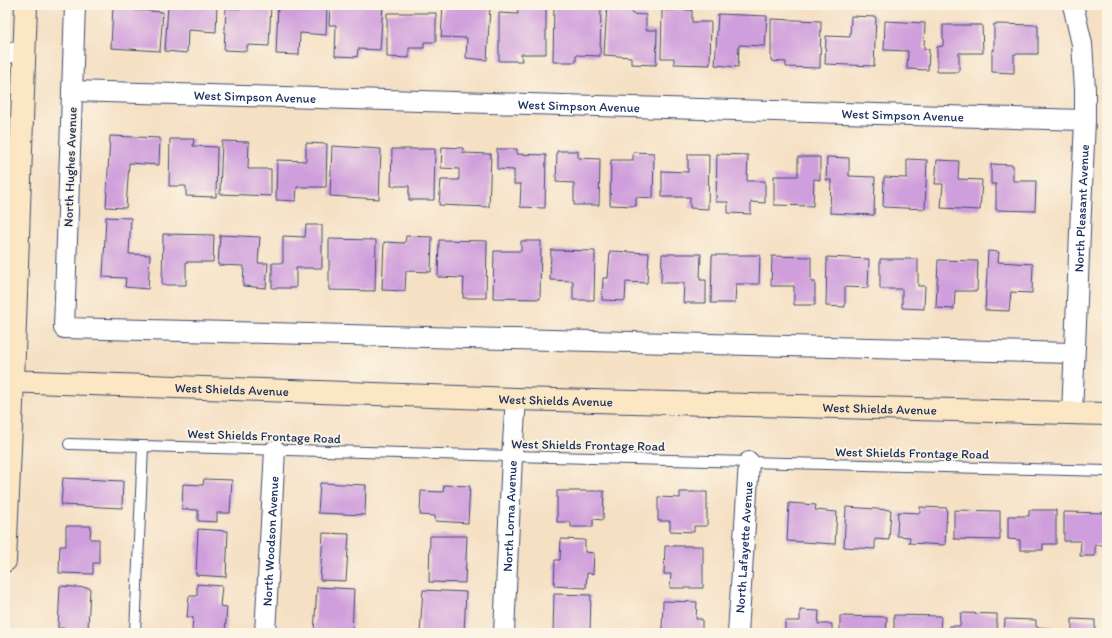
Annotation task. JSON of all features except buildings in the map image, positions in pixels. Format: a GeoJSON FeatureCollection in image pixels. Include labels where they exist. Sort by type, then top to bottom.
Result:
{"type":"FeatureCollection","features":[{"type":"Feature","properties":{"kind":"main road"},"geometry":{"type":"LineString","coordinates":[[5,561],[14,53],[26,5]]}},
{"type":"Feature","properties":{"kind":"main road","name":"West Shields Avenue"},"geometry":{"type":"LineString","coordinates":[[9,381],[516,399],[1107,414]]}},
{"type":"Feature","properties":{"kind":"street","name":"North Hughes Avenue"},"geometry":{"type":"LineString","coordinates":[[75,5],[64,328],[1074,353]]}},
{"type":"Feature","properties":{"kind":"street","name":"North Pleasant Avenue"},"geometry":{"type":"LineString","coordinates":[[1072,413],[1085,120],[1085,89],[1082,44],[1073,5]]}},
{"type":"Feature","properties":{"kind":"street","name":"West Simpson Avenue"},"geometry":{"type":"LineString","coordinates":[[72,91],[1085,120]]}},
{"type":"Feature","properties":{"kind":"street","name":"North Lorna Avenue"},"geometry":{"type":"LineString","coordinates":[[504,633],[516,399]]}},
{"type":"Feature","properties":{"kind":"street","name":"North Woodson Avenue"},"geometry":{"type":"LineString","coordinates":[[265,633],[275,450]]}},
{"type":"Feature","properties":{"kind":"street","name":"North Lafayette Avenue"},"geometry":{"type":"LineString","coordinates":[[738,633],[749,462]]}},
{"type":"Feature","properties":{"kind":"lane","name":"West Shields Frontage Road"},"geometry":{"type":"LineString","coordinates":[[69,444],[1107,471]]}},
{"type":"Feature","properties":{"kind":"lane"},"geometry":{"type":"LineString","coordinates":[[135,633],[143,446]]}}]}
